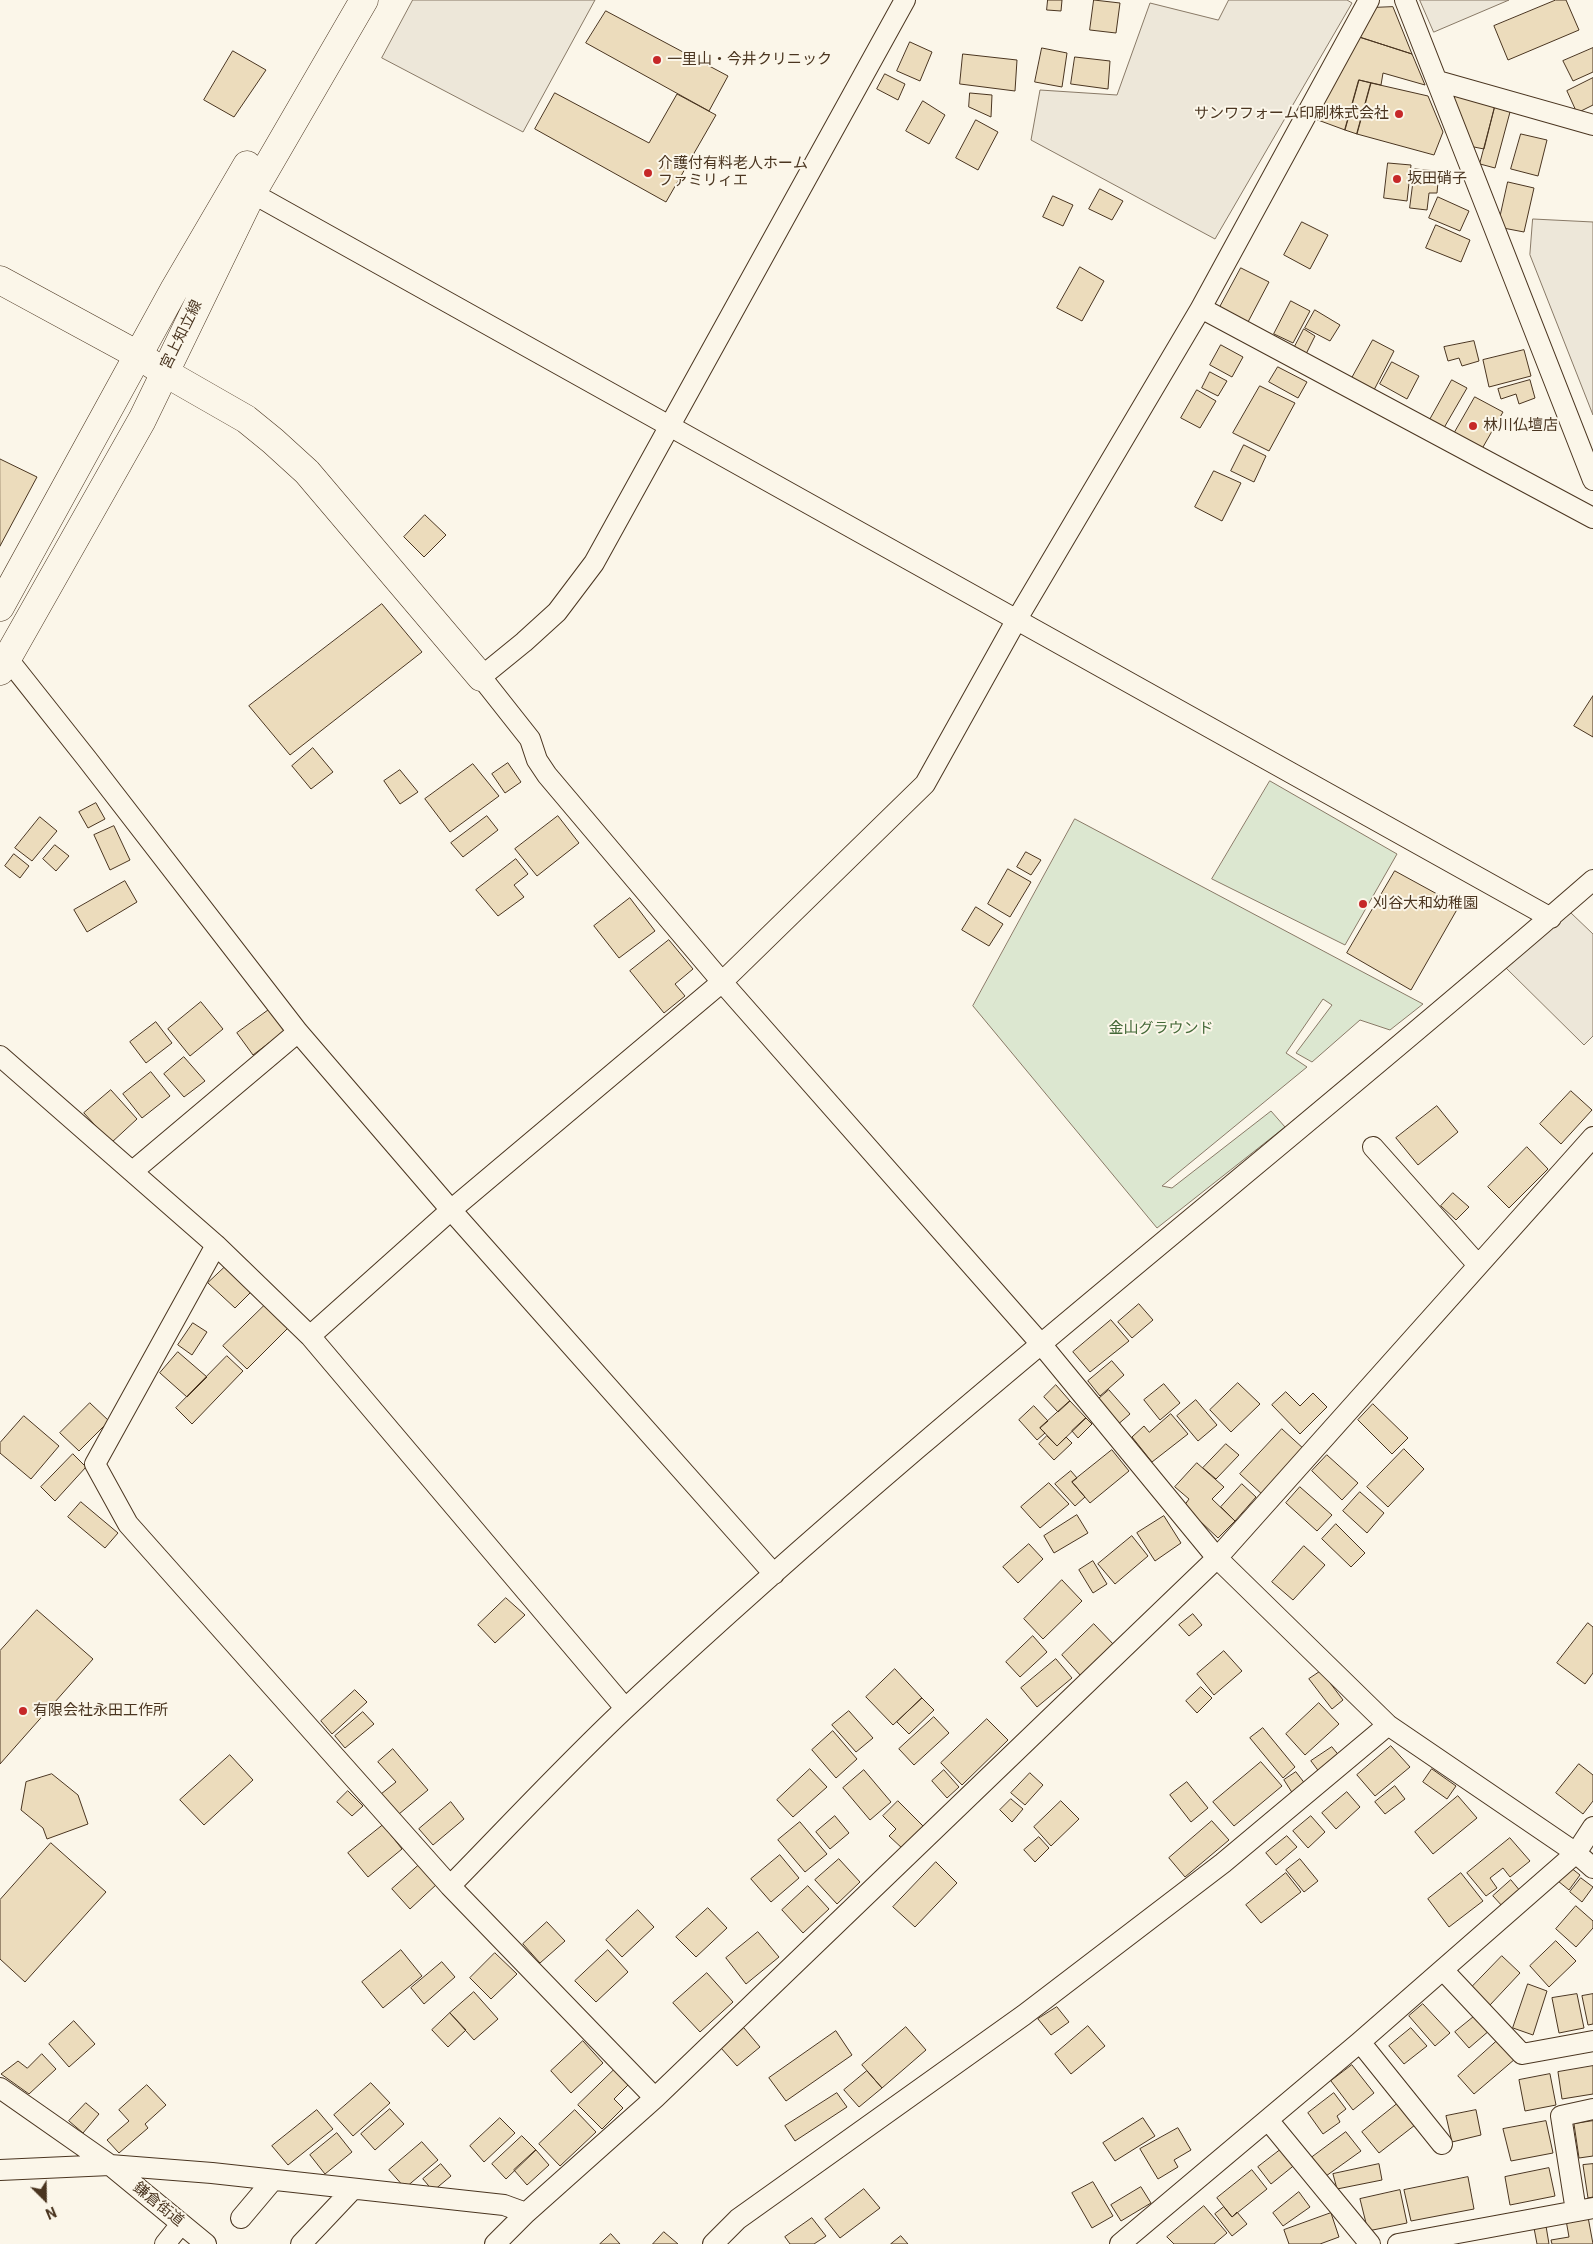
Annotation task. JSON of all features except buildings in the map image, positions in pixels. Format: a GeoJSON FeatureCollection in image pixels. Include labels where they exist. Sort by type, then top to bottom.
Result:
{"type":"FeatureCollection","features":[{"type":"Feature","properties":{"kind":"main road","name":"宮上知立線"},"geometry":{"type":"LineString","coordinates":[[0,607],[175,288],[343,0]]}},
{"type":"Feature","properties":{"kind":"main road","name":"宮上知立線"},"geometry":{"type":"LineString","coordinates":[[4,664],[142,420],[252,193],[364,0]]}},
{"type":"Feature","properties":{"kind":"main road"},"geometry":{"type":"LineString","coordinates":[[0,280],[138,354],[164,372],[246,419],[300,466],[481,677]]}},
{"type":"Feature","properties":{"kind":"street"},"geometry":{"type":"LineString","coordinates":[[905,0],[594,563],[556,612],[524,642],[481,677],[530,739],[538,760],[547,775],[722,982],[1041,1344],[1217,1558],[1388,1725],[1576,1853],[1593,1868]]}},
{"type":"Feature","properties":{"kind":"street"},"geometry":{"type":"LineString","coordinates":[[310,1336],[451,1210],[722,982],[925,784],[1017,619],[1201,308],[1370,0]]}},
{"type":"Feature","properties":{"kind":"street"},"geometry":{"type":"LineString","coordinates":[[1405,0],[1593,480]]}},
{"type":"Feature","properties":{"kind":"street"},"geometry":{"type":"LineString","coordinates":[[1438,81],[1593,125]]}},
{"type":"Feature","properties":{"kind":"street"},"geometry":{"type":"LineString","coordinates":[[252,193],[1551,918]]}},
{"type":"Feature","properties":{"kind":"street"},"geometry":{"type":"LineString","coordinates":[[1201,308],[1593,518]]}},
{"type":"Feature","properties":{"kind":"street"},"geometry":{"type":"LineString","coordinates":[[4,664],[58,721],[298,1032],[451,1210],[774,1574]]}},
{"type":"Feature","properties":{"kind":"street"},"geometry":{"type":"LineString","coordinates":[[450,1886],[625,1708],[774,1574],[1041,1344],[1592,883]]}},
{"type":"Feature","properties":{"kind":"street"},"geometry":{"type":"LineString","coordinates":[[133,1171],[298,1032]]}},
{"type":"Feature","properties":{"kind":"street"},"geometry":{"type":"LineString","coordinates":[[0,1056],[216,1245],[310,1336],[625,1708]]}},
{"type":"Feature","properties":{"kind":"street"},"geometry":{"type":"LineString","coordinates":[[495,2244],[526,2212],[656,2098],[1217,1558],[1593,1137]]}},
{"type":"Feature","properties":{"kind":"street"},"geometry":{"type":"LineString","coordinates":[[1373,1147],[1478,1265]]}},
{"type":"Feature","properties":{"kind":"street"},"geometry":{"type":"LineString","coordinates":[[216,1245],[95,1464],[128,1524],[450,1886],[656,2098]]}},
{"type":"Feature","properties":{"kind":"street"},"geometry":{"type":"LineString","coordinates":[[713,2244],[738,2219],[1024,2015],[1223,1864],[1388,1725]]}},
{"type":"Feature","properties":{"kind":"street"},"geometry":{"type":"LineString","coordinates":[[1120,2244],[1360,2042],[1576,1853],[1593,1827]]}},
{"type":"Feature","properties":{"kind":"street"},"geometry":{"type":"LineString","coordinates":[[1443,1970],[1522,2054],[1593,2041]]}},
{"type":"Feature","properties":{"kind":"street"},"geometry":{"type":"LineString","coordinates":[[1360,2042],[1442,2144]]}},
{"type":"Feature","properties":{"kind":"street","name":"鎌倉街道"},"geometry":{"type":"LineString","coordinates":[[0,2088],[110,2165],[206,2244]]}},
{"type":"Feature","properties":{"kind":"street"},"geometry":{"type":"LineString","coordinates":[[1398,2244],[1493,2235],[1585,2210],[1560,2116],[1593,2109]]}},
{"type":"Feature","properties":{"kind":"street"},"geometry":{"type":"LineString","coordinates":[[1268,2120],[1370,2244]]}},
{"type":"Feature","properties":{"kind":"street"},"geometry":{"type":"LineString","coordinates":[[0,2170],[110,2165],[273,2180],[504,2205],[526,2212]]}},
{"type":"Feature","properties":{"kind":"street"},"geometry":{"type":"LineString","coordinates":[[241,2218],[273,2180]]}},
{"type":"Feature","properties":{"kind":"street"},"geometry":{"type":"LineString","coordinates":[[301,2244],[353,2189]]}},
{"type":"Feature","properties":{"kind":"street"},"geometry":{"type":"LineString","coordinates":[[165,2244],[181,2224]]}},
{"type":"Feature","properties":{"kind":"green space"},"geometry":{"type":"Polygon","coordinates":[[[1270,781],[1397,854],[1345,945],[1212,879],[1270,781]]]}},
{"type":"Feature","properties":{"kind":"green space","name":"金山グラウンド"},"geometry":{"type":"Polygon","coordinates":[[[1075,819],[1423,1004],[1390,1030],[1360,1020],[1312,1062],[1296,1053],[1332,1005],[1323,999],[1286,1053],[1307,1067],[1162,1186],[1172,1188],[1271,1111],[1285,1127],[1157,1228],[973,1006],[1075,819]]]}},
{"type":"Feature","properties":{"kind":"shaded area"},"geometry":{"type":"Polygon","coordinates":[[[413,0],[595,0],[523,132],[382,58],[413,0]]]}},
{"type":"Feature","properties":{"kind":"shaded area"},"geometry":{"type":"Polygon","coordinates":[[[1229,0],[1347,0],[1352,3],[1215,239],[1031,140],[1040,90],[1117,95],[1150,3],[1218,20],[1229,0]]]}},
{"type":"Feature","properties":{"kind":"shaded area"},"geometry":{"type":"Polygon","coordinates":[[[1420,0],[1509,0],[1434,32],[1420,0]]]}},
{"type":"Feature","properties":{"kind":"shaded area"},"geometry":{"type":"Polygon","coordinates":[[[1533,219],[1593,222],[1593,415],[1530,255],[1533,219]]]}},
{"type":"Feature","properties":{"kind":"shaded area"},"geometry":{"type":"Polygon","coordinates":[[[1571,913],[1593,934],[1593,1036],[1584,1045],[1506,968],[1571,913]]]}},
{"type":"Feature","properties":{"kind":"place","name":"一里山・今井クリニック"},"geometry":{"type":"Point","coordinates":[657,60]}},
{"type":"Feature","properties":{"kind":"place","name":"サンワフォーム印刷株式会社"},"geometry":{"type":"Point","coordinates":[1399,114]}},
{"type":"Feature","properties":{"kind":"place","name":"介護付有料老人ホーム ファミリィエ"},"geometry":{"type":"Point","coordinates":[648,173]}},
{"type":"Feature","properties":{"kind":"place","name":"坂田硝子"},"geometry":{"type":"Point","coordinates":[1397,179]}},
{"type":"Feature","properties":{"kind":"place","name":"林川仏壇店"},"geometry":{"type":"Point","coordinates":[1473,426]}},
{"type":"Feature","properties":{"kind":"place","name":"刈谷大和幼稚園"},"geometry":{"type":"Point","coordinates":[1363,904]}},
{"type":"Feature","properties":{"kind":"place","name":"有限会社永田工作所"},"geometry":{"type":"Point","coordinates":[23,1711]}}]}
